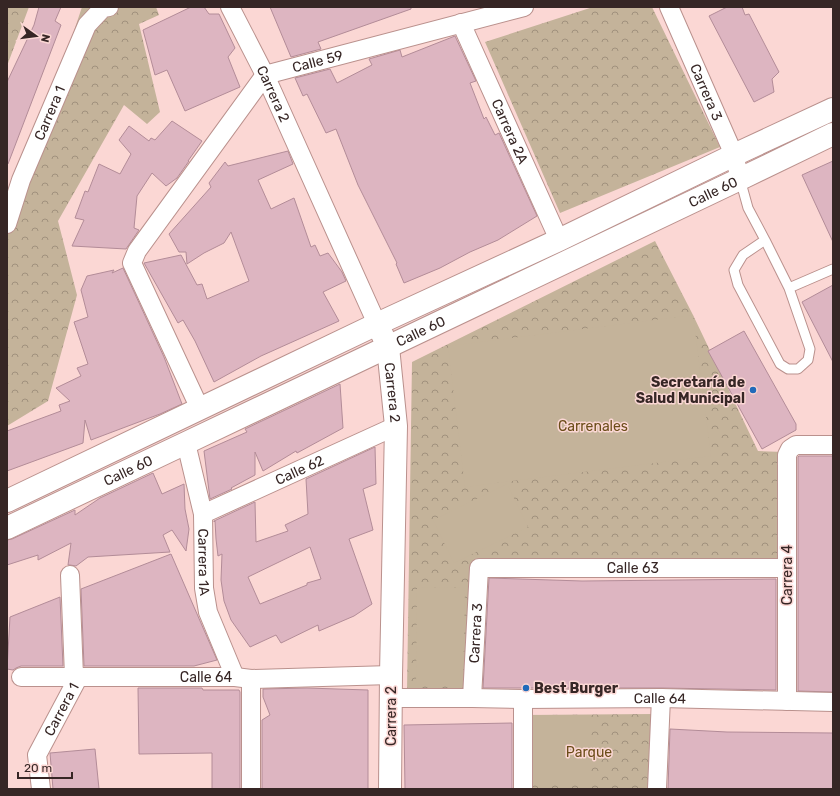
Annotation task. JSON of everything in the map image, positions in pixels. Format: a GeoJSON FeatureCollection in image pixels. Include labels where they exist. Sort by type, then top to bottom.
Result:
{"type":"FeatureCollection","features":[{"type":"Feature","properties":{"kind":"main road","name":"Calle 60"},"geometry":{"type":"LineString","coordinates":[[7,501],[376,324],[559,240],[734,155],[833,109]]}},
{"type":"Feature","properties":{"kind":"main road","name":"Calle 60"},"geometry":{"type":"LineString","coordinates":[[7,528],[833,134]]}},
{"type":"Feature","properties":{"kind":"main road","name":"Carrera 2"},"geometry":{"type":"LineString","coordinates":[[376,324],[388,347],[396,426],[390,698],[390,789]]}},
{"type":"Feature","properties":{"kind":"street","name":"Carrera 2"},"geometry":{"type":"LineString","coordinates":[[230,7],[265,75],[376,324]]}},
{"type":"Feature","properties":{"kind":"street","name":"Calle 59"},"geometry":{"type":"LineString","coordinates":[[265,75],[524,7]]}},
{"type":"Feature","properties":{"kind":"street","name":"Carrera 3"},"geometry":{"type":"LineString","coordinates":[[669,7],[734,155],[740,179]]}},
{"type":"Feature","properties":{"kind":"street","name":"Carrera 1"},"geometry":{"type":"LineString","coordinates":[[7,224],[21,180],[87,25],[106,8]]}},
{"type":"Feature","properties":{"kind":"street","name":"Carrera 2A"},"geometry":{"type":"LineString","coordinates":[[461,23],[559,240]]}},
{"type":"Feature","properties":{"kind":"street"},"geometry":{"type":"LineString","coordinates":[[200,409],[132,264],[136,251],[265,75]]}},
{"type":"Feature","properties":{"kind":"street","name":"Calle 62"},"geometry":{"type":"LineString","coordinates":[[203,514],[396,426]]}},
{"type":"Feature","properties":{"kind":"street","name":"Carrera 1A"},"geometry":{"type":"LineString","coordinates":[[186,443],[203,514],[204,588],[208,612],[243,678],[251,789]]}},
{"type":"Feature","properties":{"kind":"street","name":"Carrera 4"},"geometry":{"type":"LineString","coordinates":[[787,701],[787,455],[790,449],[796,445],[833,445]]}},
{"type":"Feature","properties":{"kind":"street","name":"Carrera 3"},"geometry":{"type":"LineString","coordinates":[[472,698],[479,568]]}},
{"type":"Feature","properties":{"kind":"street","name":"Calle 63"},"geometry":{"type":"LineString","coordinates":[[479,568],[787,568]]}},
{"type":"Feature","properties":{"kind":"street","name":"Carrera 1"},"geometry":{"type":"LineString","coordinates":[[41,789],[37,755],[76,676],[70,575]]}},
{"type":"Feature","properties":{"kind":"street","name":"Calle 64"},"geometry":{"type":"LineString","coordinates":[[21,677],[76,676],[243,678],[391,675]]}},
{"type":"Feature","properties":{"kind":"street","name":"Calle 64"},"geometry":{"type":"LineString","coordinates":[[390,698],[661,698],[833,702]]}},
{"type":"Feature","properties":{"kind":"street"},"geometry":{"type":"LineString","coordinates":[[657,789],[661,698]]}},
{"type":"Feature","properties":{"kind":"street"},"geometry":{"type":"LineString","coordinates":[[523,699],[523,789]]}},
{"type":"Feature","properties":{"kind":"lane"},"geometry":{"type":"LineString","coordinates":[[740,179],[748,208],[765,240],[789,288],[810,349],[808,360],[798,369],[788,369],[780,364],[738,286],[734,270],[743,254],[765,240]]}},
{"type":"Feature","properties":{"kind":"lane"},"geometry":{"type":"LineString","coordinates":[[789,288],[833,269]]}},
{"type":"Feature","properties":{"kind":"green space"},"geometry":{"type":"Polygon","coordinates":[[[7,7],[29,7],[7,66],[7,7]]]}},
{"type":"Feature","properties":{"kind":"green space"},"geometry":{"type":"Polygon","coordinates":[[[82,7],[156,7],[159,15],[139,24],[160,112],[147,124],[124,105],[58,221],[77,295],[48,401],[7,426],[7,231],[82,7]]]}},
{"type":"Feature","properties":{"kind":"green space"},"geometry":{"type":"Polygon","coordinates":[[[593,7],[652,7],[720,147],[560,213],[485,42],[593,7]]]}},
{"type":"Feature","properties":{"kind":"green space","name":"Carrenales"},"geometry":{"type":"Polygon","coordinates":[[[655,241],[693,315],[758,451],[784,452],[782,565],[473,562],[471,693],[407,692],[412,362],[655,241]]]}},
{"type":"Feature","properties":{"kind":"green space"},"geometry":{"type":"Polygon","coordinates":[[[693,315],[711,456],[465,487],[448,346],[693,315]]]}},
{"type":"Feature","properties":{"kind":"green space"},"geometry":{"type":"Polygon","coordinates":[[[507,484],[528,527],[454,563],[433,520],[507,484]]]}},
{"type":"Feature","properties":{"kind":"green space"},"geometry":{"type":"Polygon","coordinates":[[[417,587],[465,588],[463,684],[416,684],[417,587]]]}},
{"type":"Feature","properties":{"kind":"green space","name":"Parque"},"geometry":{"type":"Polygon","coordinates":[[[652,714],[652,789],[526,789],[526,715],[652,714]]]}},
{"type":"Feature","properties":{"kind":"green space"},"geometry":{"type":"Polygon","coordinates":[[[526,715],[589,715],[589,785],[526,785],[526,715]]]}},
{"type":"Feature","properties":{"kind":"building"},"geometry":{"type":"Polygon","coordinates":[[[39,7],[61,7],[55,21],[61,25],[7,164],[7,82],[34,25],[39,7]]]}},
{"type":"Feature","properties":{"kind":"building"},"geometry":{"type":"Polygon","coordinates":[[[191,7],[204,7],[209,14],[219,14],[235,48],[228,57],[240,87],[185,111],[167,70],[155,75],[143,30],[191,7]]]}},
{"type":"Feature","properties":{"kind":"building"},"geometry":{"type":"Polygon","coordinates":[[[270,7],[411,7],[411,9],[318,42],[321,49],[291,57],[270,7]]]}},
{"type":"Feature","properties":{"kind":"building"},"geometry":{"type":"Polygon","coordinates":[[[727,7],[742,7],[745,15],[749,14],[779,72],[772,79],[774,92],[754,102],[709,16],[727,7]]]}},
{"type":"Feature","properties":{"kind":"building"},"geometry":{"type":"Polygon","coordinates":[[[455,36],[476,81],[470,83],[484,119],[486,117],[495,135],[499,133],[537,216],[498,240],[470,252],[440,268],[404,283],[396,264],[397,263],[358,185],[336,129],[326,133],[307,94],[303,96],[295,78],[330,69],[337,83],[372,65],[369,59],[400,50],[402,57],[455,36]]]}},
{"type":"Feature","properties":{"kind":"building"},"geometry":{"type":"Polygon","coordinates":[[[172,121],[202,141],[177,178],[166,186],[152,173],[137,196],[134,228],[139,230],[126,249],[72,246],[84,220],[75,218],[85,191],[88,192],[99,164],[120,174],[131,154],[119,140],[129,126],[149,141],[151,138],[155,140],[172,121]]]}},
{"type":"Feature","properties":{"kind":"building"},"geometry":{"type":"Polygon","coordinates":[[[288,151],[293,164],[258,180],[271,209],[294,198],[311,247],[315,245],[320,256],[328,253],[342,272],[346,281],[323,292],[339,321],[261,356],[214,382],[195,341],[183,320],[178,323],[144,263],[181,255],[197,285],[202,284],[207,299],[249,281],[231,232],[224,243],[187,264],[186,252],[179,252],[169,234],[211,187],[209,183],[225,162],[228,166],[288,151]]]}},
{"type":"Feature","properties":{"kind":"building"},"geometry":{"type":"Polygon","coordinates":[[[833,161],[833,242],[802,175],[833,161]]]}},
{"type":"Feature","properties":{"kind":"building"},"geometry":{"type":"Polygon","coordinates":[[[123,268],[164,357],[182,404],[160,414],[91,440],[85,420],[83,443],[7,471],[7,431],[61,411],[59,405],[70,401],[56,388],[81,376],[77,368],[88,364],[74,322],[88,317],[81,290],[87,276],[114,270],[112,273],[123,268]]]}},
{"type":"Feature","properties":{"kind":"building"},"geometry":{"type":"Polygon","coordinates":[[[833,285],[833,362],[802,302],[833,285]]]}},
{"type":"Feature","properties":{"kind":"building","name":"Secretaría de Salud Municipal"},"geometry":{"type":"Polygon","coordinates":[[[744,331],[796,424],[796,430],[762,449],[708,351],[744,331]]]}},
{"type":"Feature","properties":{"kind":"building"},"geometry":{"type":"Polygon","coordinates":[[[340,384],[343,428],[297,453],[296,451],[263,471],[255,452],[255,475],[231,488],[232,489],[210,499],[204,451],[247,432],[245,429],[340,384]]]}},
{"type":"Feature","properties":{"kind":"building"},"geometry":{"type":"Polygon","coordinates":[[[375,447],[376,484],[363,489],[373,530],[349,539],[372,604],[354,616],[319,631],[318,625],[281,643],[276,635],[250,647],[231,620],[224,601],[221,580],[222,554],[218,556],[214,521],[255,502],[256,542],[288,531],[285,525],[308,514],[306,479],[375,447]],[[310,547],[248,577],[260,604],[307,585],[307,583],[321,579],[310,547]]]}},
{"type":"Feature","properties":{"kind":"building"},"geometry":{"type":"Polygon","coordinates":[[[799,456],[833,456],[833,692],[798,691],[799,456]]]}},
{"type":"Feature","properties":{"kind":"building"},"geometry":{"type":"Polygon","coordinates":[[[153,473],[162,494],[184,484],[185,509],[189,529],[186,551],[172,530],[163,535],[170,552],[88,557],[76,566],[68,565],[71,543],[38,560],[38,555],[7,565],[7,540],[75,510],[75,515],[100,498],[153,473]]]}},
{"type":"Feature","properties":{"kind":"building"},"geometry":{"type":"Polygon","coordinates":[[[171,554],[217,660],[194,666],[84,666],[81,589],[171,554]]]}},
{"type":"Feature","properties":{"kind":"building"},"geometry":{"type":"Polygon","coordinates":[[[489,578],[582,581],[776,579],[776,690],[661,688],[483,688],[489,578]]]}},
{"type":"Feature","properties":{"kind":"building"},"geometry":{"type":"Polygon","coordinates":[[[60,597],[63,666],[21,666],[13,670],[7,669],[10,617],[60,597]]]}},
{"type":"Feature","properties":{"kind":"building"},"geometry":{"type":"Polygon","coordinates":[[[138,688],[202,688],[203,690],[239,690],[240,789],[212,789],[212,753],[139,754],[138,688]]]}},
{"type":"Feature","properties":{"kind":"building"},"geometry":{"type":"Polygon","coordinates":[[[307,688],[368,690],[368,789],[262,789],[262,720],[270,715],[263,697],[263,689],[307,688]]]}},
{"type":"Feature","properties":{"kind":"building"},"geometry":{"type":"Polygon","coordinates":[[[512,723],[512,789],[405,789],[404,725],[512,723]]]}},
{"type":"Feature","properties":{"kind":"building"},"geometry":{"type":"Polygon","coordinates":[[[670,729],[727,732],[833,733],[833,789],[668,789],[670,729]]]}},
{"type":"Feature","properties":{"kind":"building"},"geometry":{"type":"Polygon","coordinates":[[[95,749],[99,789],[53,789],[50,753],[95,749]]]}},
{"type":"Feature","properties":{"kind":"place","name":"Secretaría de Salud Municipal"},"geometry":{"type":"Point","coordinates":[753,390]}},
{"type":"Feature","properties":{"kind":"place","name":"Best Burger"},"geometry":{"type":"Point","coordinates":[526,688]}}]}
